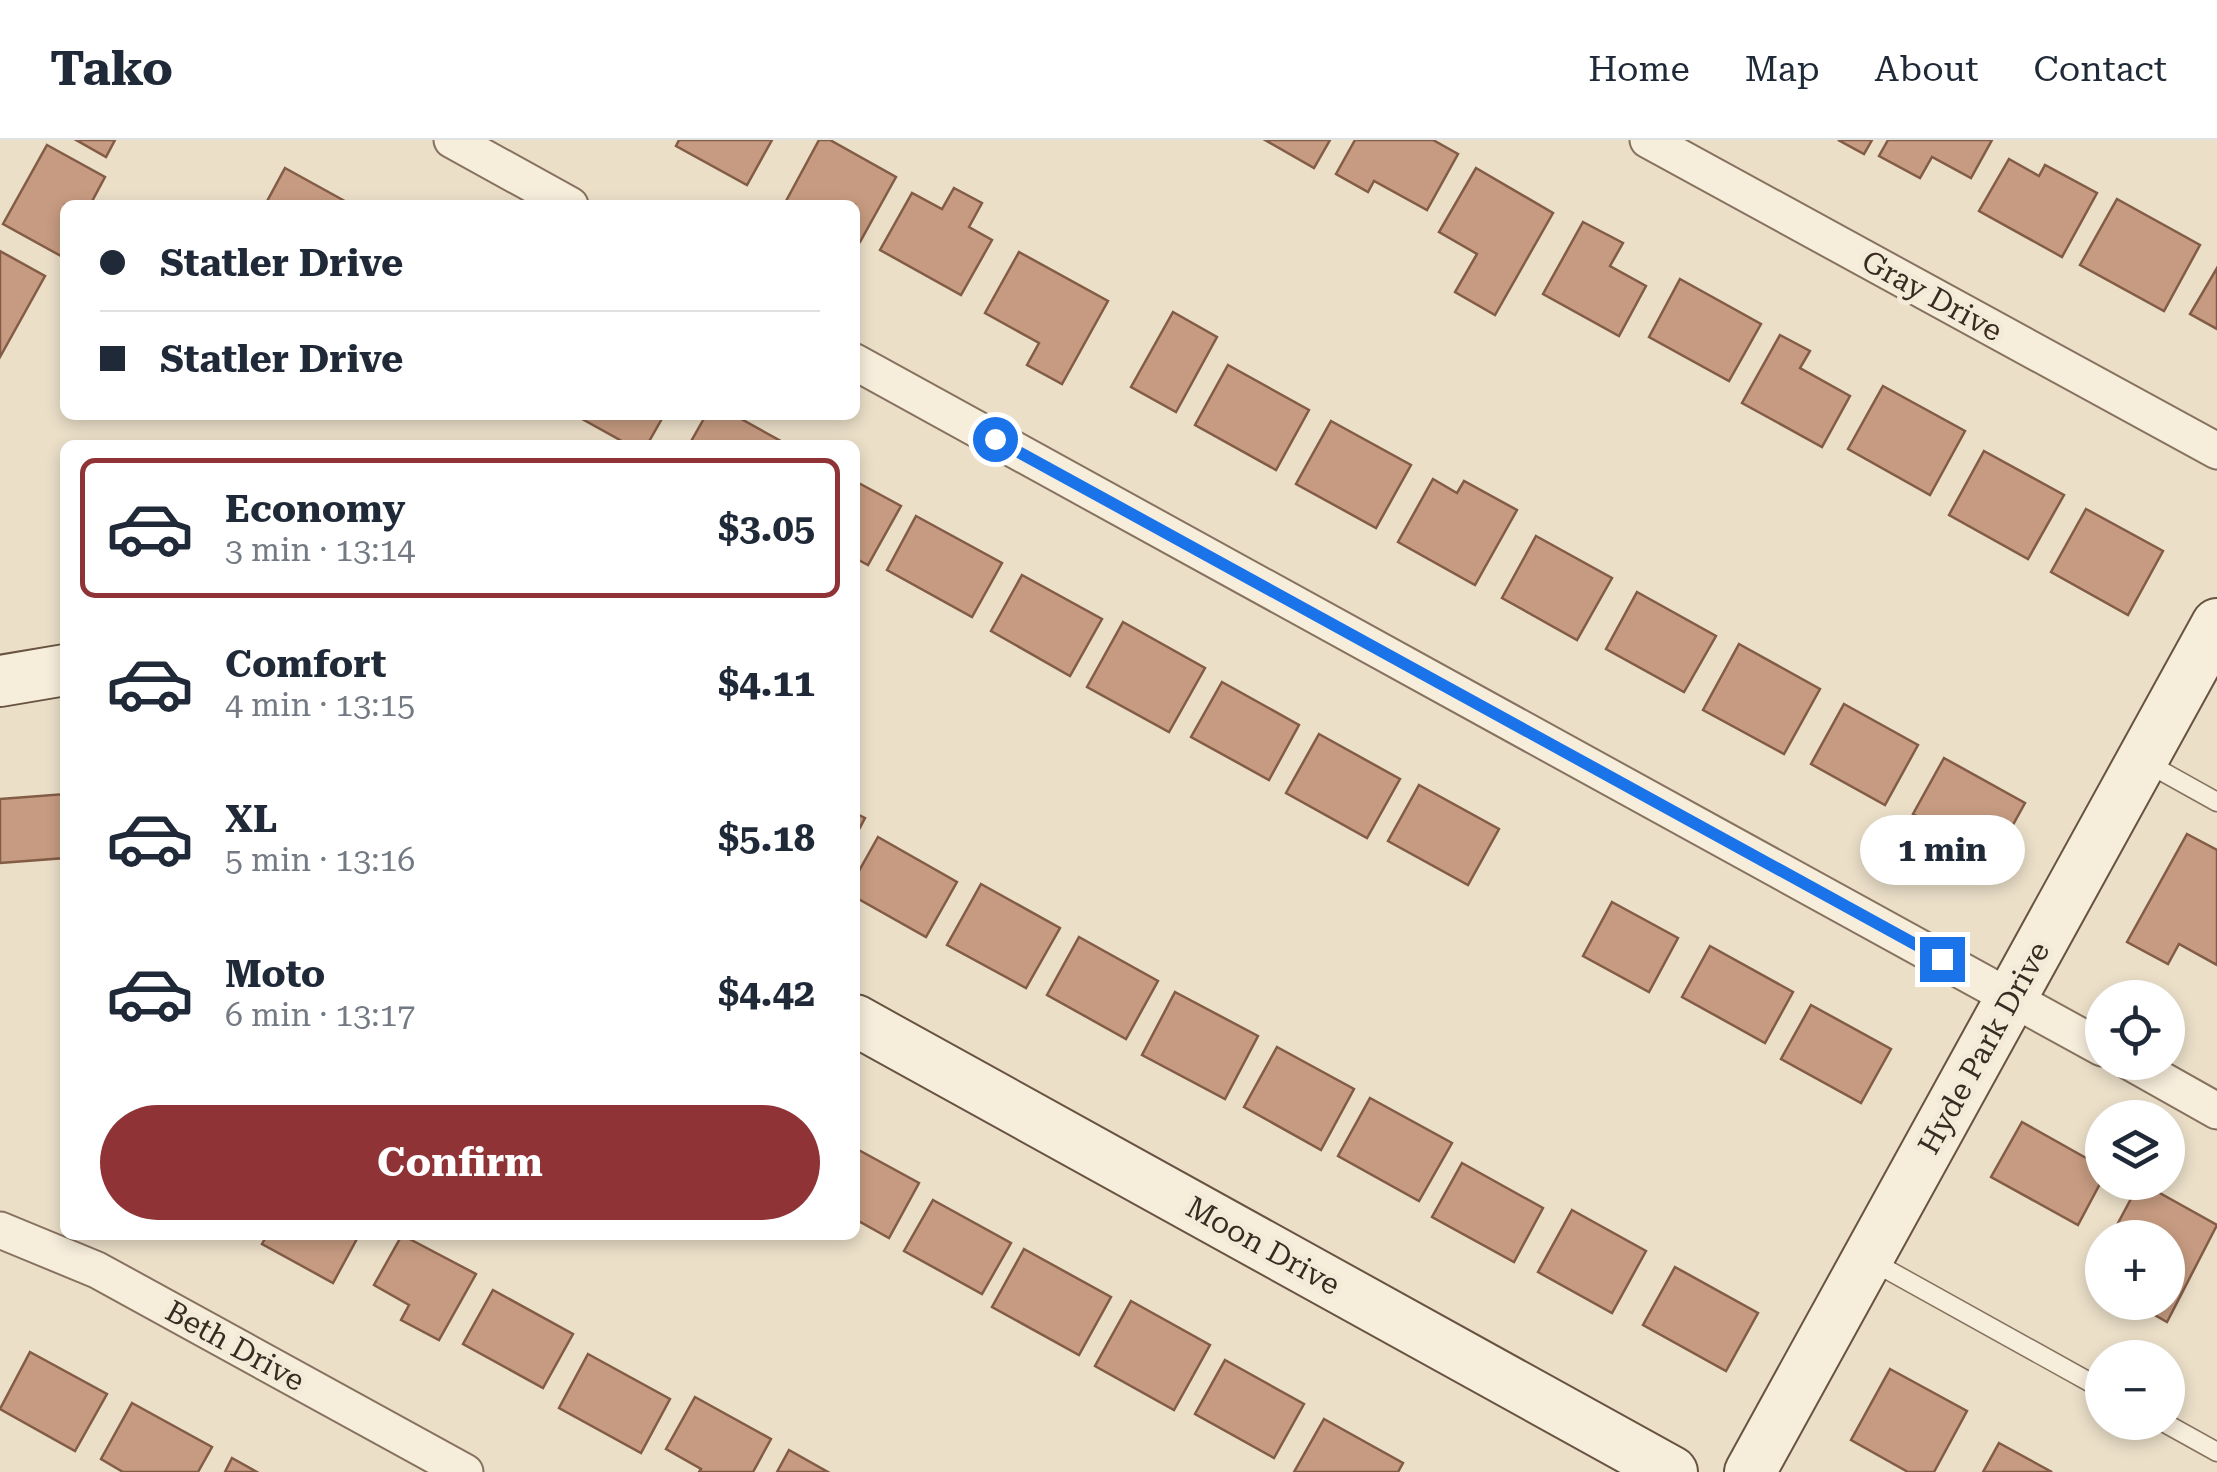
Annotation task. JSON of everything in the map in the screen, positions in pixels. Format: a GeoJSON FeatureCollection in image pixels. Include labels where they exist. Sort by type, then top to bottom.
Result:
{"type":"FeatureCollection","features":[{"type":"Feature","properties":{"kind":"street"},"geometry":{"type":"LineString","coordinates":[[452,140],[561,200]]}},
{"type":"Feature","properties":{"kind":"street","name":"Gray Drive"},"geometry":{"type":"LineString","coordinates":[[1648,140],[2217,451]]}},
{"type":"Feature","properties":{"kind":"street"},"geometry":{"type":"LineString","coordinates":[[860,365],[2085,1039]]}},
{"type":"Feature","properties":{"kind":"street","name":"Hyde Park Drive"},"geometry":{"type":"LineString","coordinates":[[1750,1472],[2217,624]]}},
{"type":"Feature","properties":{"kind":"street"},"geometry":{"type":"LineString","coordinates":[[0,680],[60,671]]}},
{"type":"Feature","properties":{"kind":"street","name":"Moon Drive"},"geometry":{"type":"LineString","coordinates":[[860,1023],[1672,1472]]}},
{"type":"Feature","properties":{"kind":"street"},"geometry":{"type":"LineString","coordinates":[[2163,1080],[2217,1110]]}},
{"type":"Feature","properties":{"kind":"street","name":"Beth Drive"},"geometry":{"type":"LineString","coordinates":[[0,1230],[97,1270],[465,1472]]}},
{"type":"Feature","properties":{"kind":"lane"},"geometry":{"type":"LineString","coordinates":[[2142,760],[2217,802]]}},
{"type":"Feature","properties":{"kind":"lane"},"geometry":{"type":"LineString","coordinates":[[1867,1259],[2085,1380]]}},
{"type":"Feature","properties":{"kind":"lane"},"geometry":{"type":"LineString","coordinates":[[2185,1434],[2217,1452]]}},
{"type":"Feature","properties":{"kind":"building"},"geometry":{"type":"Polygon","coordinates":[[[76,140],[115,140],[106,157],[76,140]]]}},
{"type":"Feature","properties":{"kind":"building"},"geometry":{"type":"Polygon","coordinates":[[[679,140],[772,140],[747,185],[676,146],[679,140]]]}},
{"type":"Feature","properties":{"kind":"building"},"geometry":{"type":"Polygon","coordinates":[[[819,140],[830,140],[896,177],[860,242],[860,200],[787,200],[819,140]]]}},
{"type":"Feature","properties":{"kind":"building"},"geometry":{"type":"Polygon","coordinates":[[[1265,140],[1330,140],[1314,168],[1265,140]]]}},
{"type":"Feature","properties":{"kind":"building"},"geometry":{"type":"Polygon","coordinates":[[[1355,140],[1433,140],[1458,154],[1427,210],[1374,181],[1368,192],[1336,174],[1355,140]]]}},
{"type":"Feature","properties":{"kind":"building"},"geometry":{"type":"Polygon","coordinates":[[[1838,140],[1872,140],[1864,154],[1838,140]]]}},
{"type":"Feature","properties":{"kind":"building"},"geometry":{"type":"Polygon","coordinates":[[[1888,140],[1992,140],[1971,178],[1932,157],[1920,178],[1879,156],[1888,140]]]}},
{"type":"Feature","properties":{"kind":"building"},"geometry":{"type":"Polygon","coordinates":[[[47,145],[105,177],[93,200],[60,200],[60,255],[3,224],[47,145]]]}},
{"type":"Feature","properties":{"kind":"building"},"geometry":{"type":"Polygon","coordinates":[[[2009,159],[2039,176],[2045,165],[2097,193],[2062,257],[1979,211],[2009,159]]]}},
{"type":"Feature","properties":{"kind":"building"},"geometry":{"type":"Polygon","coordinates":[[[285,168],[343,200],[268,200],[285,168]]]}},
{"type":"Feature","properties":{"kind":"building"},"geometry":{"type":"Polygon","coordinates":[[[1476,168],[1553,213],[1495,315],[1455,292],[1477,254],[1439,232],[1476,168]]]}},
{"type":"Feature","properties":{"kind":"building"},"geometry":{"type":"Polygon","coordinates":[[[954,188],[982,203],[969,227],[992,240],[961,295],[880,250],[912,193],[942,209],[954,188]]]}},
{"type":"Feature","properties":{"kind":"building"},"geometry":{"type":"Polygon","coordinates":[[[2117,199],[2200,245],[2164,311],[2080,265],[2117,199]]]}},
{"type":"Feature","properties":{"kind":"building"},"geometry":{"type":"Polygon","coordinates":[[[1583,222],[1623,243],[1610,266],[1646,286],[1619,336],[1543,294],[1583,222]]]}},
{"type":"Feature","properties":{"kind":"building"},"geometry":{"type":"Polygon","coordinates":[[[0,251],[45,276],[0,357],[0,251]]]}},
{"type":"Feature","properties":{"kind":"building"},"geometry":{"type":"Polygon","coordinates":[[[1019,252],[1108,301],[1062,384],[1027,365],[1039,343],[985,313],[1019,252]]]}},
{"type":"Feature","properties":{"kind":"building"},"geometry":{"type":"Polygon","coordinates":[[[2217,268],[2217,329],[2190,314],[2217,268]]]}},
{"type":"Feature","properties":{"kind":"building"},"geometry":{"type":"Polygon","coordinates":[[[1680,279],[1761,324],[1729,381],[1649,337],[1680,279]]]}},
{"type":"Feature","properties":{"kind":"building"},"geometry":{"type":"Polygon","coordinates":[[[1173,312],[1217,337],[1176,412],[1131,387],[1173,312]]]}},
{"type":"Feature","properties":{"kind":"building"},"geometry":{"type":"Polygon","coordinates":[[[1780,335],[1810,351],[1800,368],[1850,396],[1822,447],[1742,403],[1780,335]]]}},
{"type":"Feature","properties":{"kind":"building"},"geometry":{"type":"Polygon","coordinates":[[[1228,365],[1309,410],[1276,470],[1195,425],[1228,365]]]}},
{"type":"Feature","properties":{"kind":"building"},"geometry":{"type":"Polygon","coordinates":[[[1883,386],[1965,431],[1930,495],[1848,449],[1883,386]]]}},
{"type":"Feature","properties":{"kind":"building"},"geometry":{"type":"Polygon","coordinates":[[[584,420],[661,420],[650,440],[620,440],[584,420]]]}},
{"type":"Feature","properties":{"kind":"building"},"geometry":{"type":"Polygon","coordinates":[[[703,420],[743,420],[779,440],[692,440],[703,420]]]}},
{"type":"Feature","properties":{"kind":"building"},"geometry":{"type":"Polygon","coordinates":[[[1331,421],[1411,465],[1376,528],[1296,484],[1331,421]]]}},
{"type":"Feature","properties":{"kind":"building"},"geometry":{"type":"Polygon","coordinates":[[[1984,451],[2064,495],[2028,559],[1949,515],[1984,451]]]}},
{"type":"Feature","properties":{"kind":"building"},"geometry":{"type":"Polygon","coordinates":[[[1433,479],[1457,493],[1464,481],[1517,510],[1475,585],[1398,542],[1433,479]]]}},
{"type":"Feature","properties":{"kind":"building"},"geometry":{"type":"Polygon","coordinates":[[[860,484],[901,506],[868,565],[860,561],[860,484]]]}},
{"type":"Feature","properties":{"kind":"building"},"geometry":{"type":"Polygon","coordinates":[[[2086,509],[2163,551],[2128,615],[2051,572],[2086,509]]]}},
{"type":"Feature","properties":{"kind":"building"},"geometry":{"type":"Polygon","coordinates":[[[916,516],[1002,563],[972,617],[887,570],[916,516]]]}},
{"type":"Feature","properties":{"kind":"building"},"geometry":{"type":"Polygon","coordinates":[[[1536,536],[1612,578],[1577,640],[1502,598],[1536,536]]]}},
{"type":"Feature","properties":{"kind":"building"},"geometry":{"type":"Polygon","coordinates":[[[1022,575],[1102,619],[1070,676],[991,631],[1022,575]]]}},
{"type":"Feature","properties":{"kind":"building"},"geometry":{"type":"Polygon","coordinates":[[[1637,592],[1716,636],[1684,692],[1606,649],[1637,592]]]}},
{"type":"Feature","properties":{"kind":"building"},"geometry":{"type":"Polygon","coordinates":[[[1123,622],[1205,668],[1169,732],[1087,687],[1123,622]]]}},
{"type":"Feature","properties":{"kind":"building"},"geometry":{"type":"Polygon","coordinates":[[[1739,644],[1820,689],[1784,754],[1703,710],[1739,644]]]}},
{"type":"Feature","properties":{"kind":"building"},"geometry":{"type":"Polygon","coordinates":[[[1222,682],[1299,725],[1269,780],[1191,737],[1222,682]]]}},
{"type":"Feature","properties":{"kind":"building"},"geometry":{"type":"Polygon","coordinates":[[[1844,704],[1918,745],[1885,805],[1811,764],[1844,704]]]}},
{"type":"Feature","properties":{"kind":"building"},"geometry":{"type":"Polygon","coordinates":[[[1319,734],[1400,779],[1367,838],[1286,793],[1319,734]]]}},
{"type":"Feature","properties":{"kind":"building"},"geometry":{"type":"Polygon","coordinates":[[[1944,758],[2025,803],[1994,859],[1913,814],[1944,758]]]}},
{"type":"Feature","properties":{"kind":"building"},"geometry":{"type":"Polygon","coordinates":[[[1419,785],[1499,829],[1468,885],[1388,841],[1419,785]]]}},
{"type":"Feature","properties":{"kind":"building"},"geometry":{"type":"Polygon","coordinates":[[[60,794],[60,858],[0,863],[0,799],[60,794]]]}},
{"type":"Feature","properties":{"kind":"building"},"geometry":{"type":"Polygon","coordinates":[[[2187,834],[2217,850],[2217,965],[2179,944],[2168,964],[2127,942],[2187,834]]]}},
{"type":"Feature","properties":{"kind":"building"},"geometry":{"type":"Polygon","coordinates":[[[878,837],[957,882],[926,937],[860,900],[860,869],[878,837]]]}},
{"type":"Feature","properties":{"kind":"building"},"geometry":{"type":"Polygon","coordinates":[[[981,884],[1060,928],[1026,988],[947,945],[981,884]]]}},
{"type":"Feature","properties":{"kind":"building"},"geometry":{"type":"Polygon","coordinates":[[[1612,902],[1678,938],[1649,992],[1583,956],[1612,902]]]}},
{"type":"Feature","properties":{"kind":"building"},"geometry":{"type":"Polygon","coordinates":[[[1079,937],[1158,981],[1126,1039],[1047,995],[1079,937]]]}},
{"type":"Feature","properties":{"kind":"building"},"geometry":{"type":"Polygon","coordinates":[[[1710,946],[1793,992],[1765,1043],[1682,997],[1710,946]]]}},
{"type":"Feature","properties":{"kind":"building"},"geometry":{"type":"Polygon","coordinates":[[[1175,992],[1258,1036],[1225,1099],[1142,1055],[1175,992]]]}},
{"type":"Feature","properties":{"kind":"building"},"geometry":{"type":"Polygon","coordinates":[[[1811,1005],[1891,1049],[1861,1103],[1781,1059],[1811,1005]]]}},
{"type":"Feature","properties":{"kind":"building"},"geometry":{"type":"Polygon","coordinates":[[[1277,1047],[1354,1089],[1321,1150],[1244,1107],[1277,1047]]]}},
{"type":"Feature","properties":{"kind":"building"},"geometry":{"type":"Polygon","coordinates":[[[1370,1098],[1452,1143],[1419,1201],[1338,1156],[1370,1098]]]}},
{"type":"Feature","properties":{"kind":"building"},"geometry":{"type":"Polygon","coordinates":[[[2022,1122],[2085,1157],[2085,1200],[2091,1200],[2078,1225],[1991,1177],[2022,1122]]]}},
{"type":"Feature","properties":{"kind":"building"},"geometry":{"type":"Polygon","coordinates":[[[860,1151],[919,1183],[889,1238],[860,1222],[860,1151]]]}},
{"type":"Feature","properties":{"kind":"building"},"geometry":{"type":"Polygon","coordinates":[[[1462,1163],[1543,1208],[1514,1262],[1432,1217],[1462,1163]]]}},
{"type":"Feature","properties":{"kind":"building"},"geometry":{"type":"Polygon","coordinates":[[[933,1200],[1011,1243],[982,1294],[904,1251],[933,1200]]]}},
{"type":"Feature","properties":{"kind":"building"},"geometry":{"type":"Polygon","coordinates":[[[2130,1200],[2172,1200],[2217,1225],[2185,1287],[2185,1220],[2120,1220],[2130,1200]]]}},
{"type":"Feature","properties":{"kind":"building"},"geometry":{"type":"Polygon","coordinates":[[[1572,1210],[1646,1251],[1612,1313],[1538,1272],[1572,1210]]]}},
{"type":"Feature","properties":{"kind":"building"},"geometry":{"type":"Polygon","coordinates":[[[264,1240],[356,1240],[333,1283],[262,1244],[264,1240]]]}},
{"type":"Feature","properties":{"kind":"building"},"geometry":{"type":"Polygon","coordinates":[[[399,1240],[411,1240],[476,1274],[439,1340],[401,1320],[409,1305],[374,1285],[399,1240]]]}},
{"type":"Feature","properties":{"kind":"building"},"geometry":{"type":"Polygon","coordinates":[[[1024,1249],[1111,1297],[1079,1355],[992,1307],[1024,1249]]]}},
{"type":"Feature","properties":{"kind":"building"},"geometry":{"type":"Polygon","coordinates":[[[1675,1267],[1758,1313],[1726,1371],[1643,1325],[1675,1267]]]}},
{"type":"Feature","properties":{"kind":"building"},"geometry":{"type":"Polygon","coordinates":[[[493,1290],[573,1334],[543,1388],[463,1344],[493,1290]]]}},
{"type":"Feature","properties":{"kind":"building"},"geometry":{"type":"Polygon","coordinates":[[[1131,1301],[1210,1345],[1174,1410],[1095,1366],[1131,1301]]]}},
{"type":"Feature","properties":{"kind":"building"},"geometry":{"type":"Polygon","coordinates":[[[30,1352],[107,1394],[75,1451],[0,1409],[30,1352]]]}},
{"type":"Feature","properties":{"kind":"building"},"geometry":{"type":"Polygon","coordinates":[[[588,1354],[670,1399],[641,1453],[559,1408],[588,1354]]]}},
{"type":"Feature","properties":{"kind":"building"},"geometry":{"type":"Polygon","coordinates":[[[1225,1360],[1304,1404],[1274,1458],[1195,1414],[1225,1360]]]}},
{"type":"Feature","properties":{"kind":"building"},"geometry":{"type":"Polygon","coordinates":[[[1890,1369],[1967,1411],[1934,1472],[1908,1472],[1851,1440],[1890,1369]]]}},
{"type":"Feature","properties":{"kind":"building"},"geometry":{"type":"Polygon","coordinates":[[[695,1397],[771,1439],[753,1472],[699,1472],[701,1469],[666,1449],[695,1397]]]}},
{"type":"Feature","properties":{"kind":"building"},"geometry":{"type":"Polygon","coordinates":[[[132,1403],[212,1447],[198,1472],[123,1472],[101,1459],[132,1403]]]}},
{"type":"Feature","properties":{"kind":"building"},"geometry":{"type":"Polygon","coordinates":[[[1324,1419],[1403,1463],[1398,1472],[1294,1472],[1324,1419]]]}},
{"type":"Feature","properties":{"kind":"building"},"geometry":{"type":"Polygon","coordinates":[[[1999,1443],[2052,1472],[1983,1472],[1999,1443]]]}},
{"type":"Feature","properties":{"kind":"building"},"geometry":{"type":"Polygon","coordinates":[[[789,1450],[828,1472],[777,1472],[789,1450]]]}},
{"type":"Feature","properties":{"kind":"building"},"geometry":{"type":"Polygon","coordinates":[[[232,1458],[257,1472],[225,1472],[232,1458]]]}},
{"type":"Feature","properties":{"kind":"route"},"geometry":{"type":"LineString","coordinates":[[995,439],[1942,959]]}}]}
